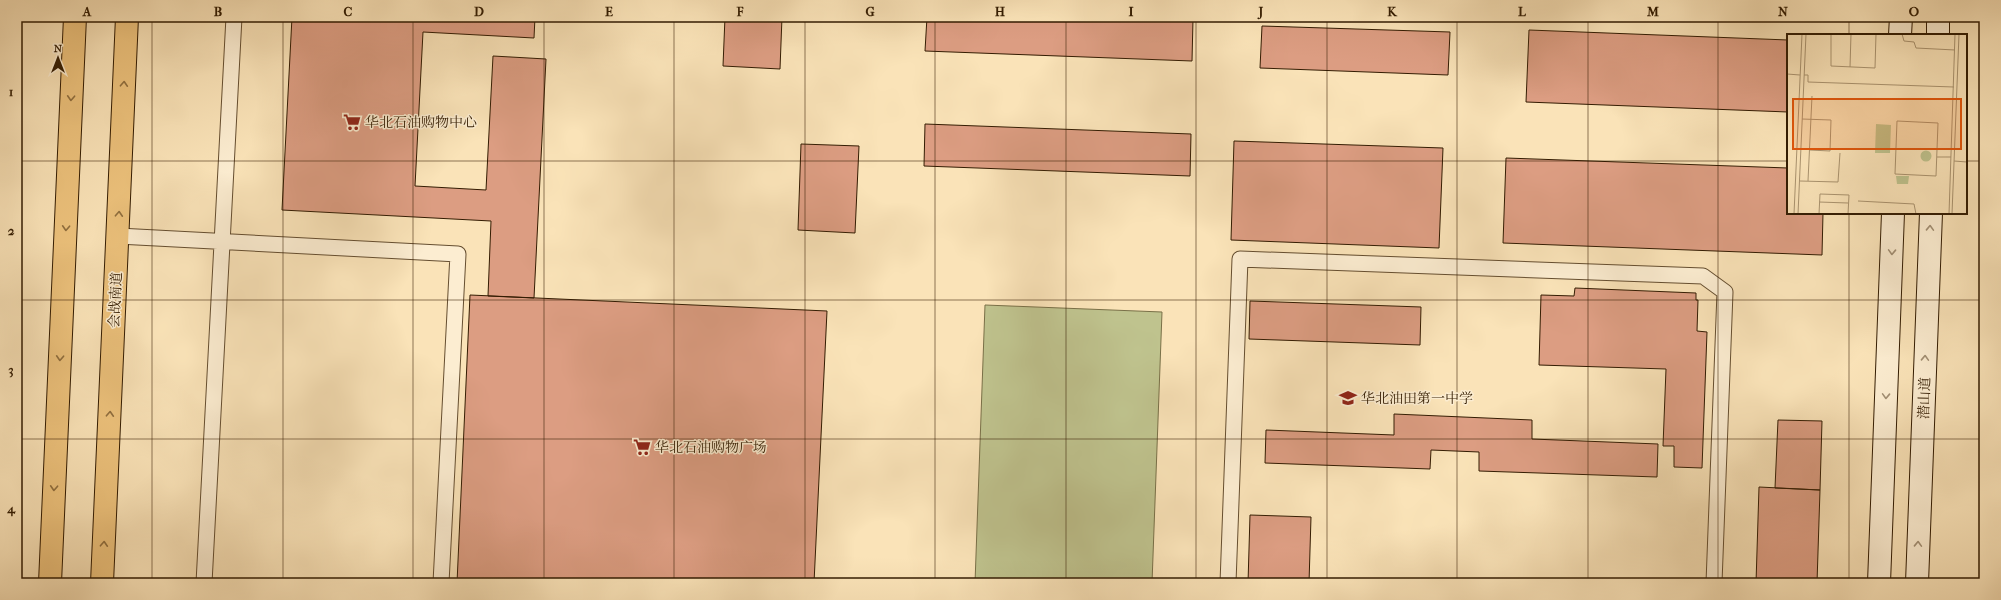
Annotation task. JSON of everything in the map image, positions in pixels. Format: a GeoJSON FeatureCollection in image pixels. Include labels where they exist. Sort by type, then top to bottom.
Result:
{"type":"FeatureCollection","features":[{"type":"Feature","properties":{"kind":"main road"},"geometry":{"type":"LineString","coordinates":[[50,583],[75,17]]}},
{"type":"Feature","properties":{"kind":"main road","name":"会战南道"},"geometry":{"type":"LineString","coordinates":[[106,583],[127,17]]}},
{"type":"Feature","properties":{"kind":"main road"},"geometry":{"type":"LineString","coordinates":[[1900,34],[1901,17]]}},
{"type":"Feature","properties":{"kind":"main road"},"geometry":{"type":"LineString","coordinates":[[1938,17],[1938,34]]}},
{"type":"Feature","properties":{"kind":"main road"},"geometry":{"type":"LineString","coordinates":[[1879,583],[1893,214]]}},
{"type":"Feature","properties":{"kind":"main road","name":"潜山道"},"geometry":{"type":"LineString","coordinates":[[1917,583],[1931,214]]}},
{"type":"Feature","properties":{"kind":"lane"},"geometry":{"type":"LineString","coordinates":[[204,583],[234,17]]}},
{"type":"Feature","properties":{"kind":"lane"},"geometry":{"type":"LineString","coordinates":[[118,236],[458,254],[441,583]]}},
{"type":"Feature","properties":{"kind":"lane"},"geometry":{"type":"LineString","coordinates":[[1228,583],[1240,259],[1703,276],[1725,292],[1714,583]]}},
{"type":"Feature","properties":{"kind":"green space"},"geometry":{"type":"Polygon","coordinates":[[[985,305],[1162,312],[1152,583],[975,583],[985,305]]]}},
{"type":"Feature","properties":{"kind":"building","name":"华北石油购物中心"},"geometry":{"type":"Polygon","coordinates":[[[292,17],[535,17],[534,38],[423,32],[415,186],[486,190],[493,56],[546,59],[534,298],[488,296],[491,221],[282,210],[292,17]]]}},
{"type":"Feature","properties":{"kind":"building"},"geometry":{"type":"Polygon","coordinates":[[[725,17],[782,17],[780,69],[723,66],[725,17]]]}},
{"type":"Feature","properties":{"kind":"building"},"geometry":{"type":"Polygon","coordinates":[[[927,17],[1193,19],[1192,61],[925,51],[927,17]]]}},
{"type":"Feature","properties":{"kind":"building"},"geometry":{"type":"Polygon","coordinates":[[[1262,26],[1450,32],[1448,75],[1260,68],[1262,26]]]}},
{"type":"Feature","properties":{"kind":"building"},"geometry":{"type":"Polygon","coordinates":[[[1529,30],[1787,40],[1787,112],[1526,102],[1529,30]]]}},
{"type":"Feature","properties":{"kind":"building"},"geometry":{"type":"Polygon","coordinates":[[[925,124],[1191,134],[1190,176],[924,166],[925,124]]]}},
{"type":"Feature","properties":{"kind":"building"},"geometry":{"type":"Polygon","coordinates":[[[1234,141],[1443,148],[1439,248],[1231,240],[1234,141]]]}},
{"type":"Feature","properties":{"kind":"building"},"geometry":{"type":"Polygon","coordinates":[[[801,144],[859,146],[855,233],[798,230],[801,144]]]}},
{"type":"Feature","properties":{"kind":"building"},"geometry":{"type":"Polygon","coordinates":[[[1506,158],[1787,168],[1787,214],[1823,214],[1822,255],[1503,243],[1506,158]]]}},
{"type":"Feature","properties":{"kind":"building"},"geometry":{"type":"Polygon","coordinates":[[[1575,288],[1696,293],[1696,300],[1698,300],[1697,331],[1707,332],[1702,468],[1674,467],[1674,446],[1663,446],[1666,369],[1539,365],[1541,295],[1574,296],[1575,288]]]}},
{"type":"Feature","properties":{"kind":"building","name":"华北石油购物广场"},"geometry":{"type":"Polygon","coordinates":[[[470,295],[827,311],[814,583],[457,583],[470,295]]]}},
{"type":"Feature","properties":{"kind":"building"},"geometry":{"type":"Polygon","coordinates":[[[1250,301],[1421,307],[1420,345],[1249,339],[1250,301]]]}},
{"type":"Feature","properties":{"kind":"building"},"geometry":{"type":"Polygon","coordinates":[[[1394,414],[1532,420],[1532,439],[1658,444],[1657,477],[1479,471],[1479,452],[1431,450],[1430,469],[1265,463],[1266,430],[1394,435],[1394,414]]]}},
{"type":"Feature","properties":{"kind":"building"},"geometry":{"type":"Polygon","coordinates":[[[1778,420],[1822,421],[1820,490],[1775,488],[1778,420]]]}},
{"type":"Feature","properties":{"kind":"building"},"geometry":{"type":"Polygon","coordinates":[[[1759,487],[1820,490],[1817,583],[1756,583],[1759,487]]]}},
{"type":"Feature","properties":{"kind":"building"},"geometry":{"type":"Polygon","coordinates":[[[1250,515],[1311,517],[1309,583],[1248,583],[1250,515]]]}},
{"type":"Feature","properties":{"kind":"place","name":"华北石油购物中心"},"geometry":{"type":"Point","coordinates":[352,122]}},
{"type":"Feature","properties":{"kind":"place","name":"华北油田第一中学"},"geometry":{"type":"Point","coordinates":[1348,398]}},
{"type":"Feature","properties":{"kind":"place","name":"华北石油购物广场"},"geometry":{"type":"Point","coordinates":[642,447]}}]}
